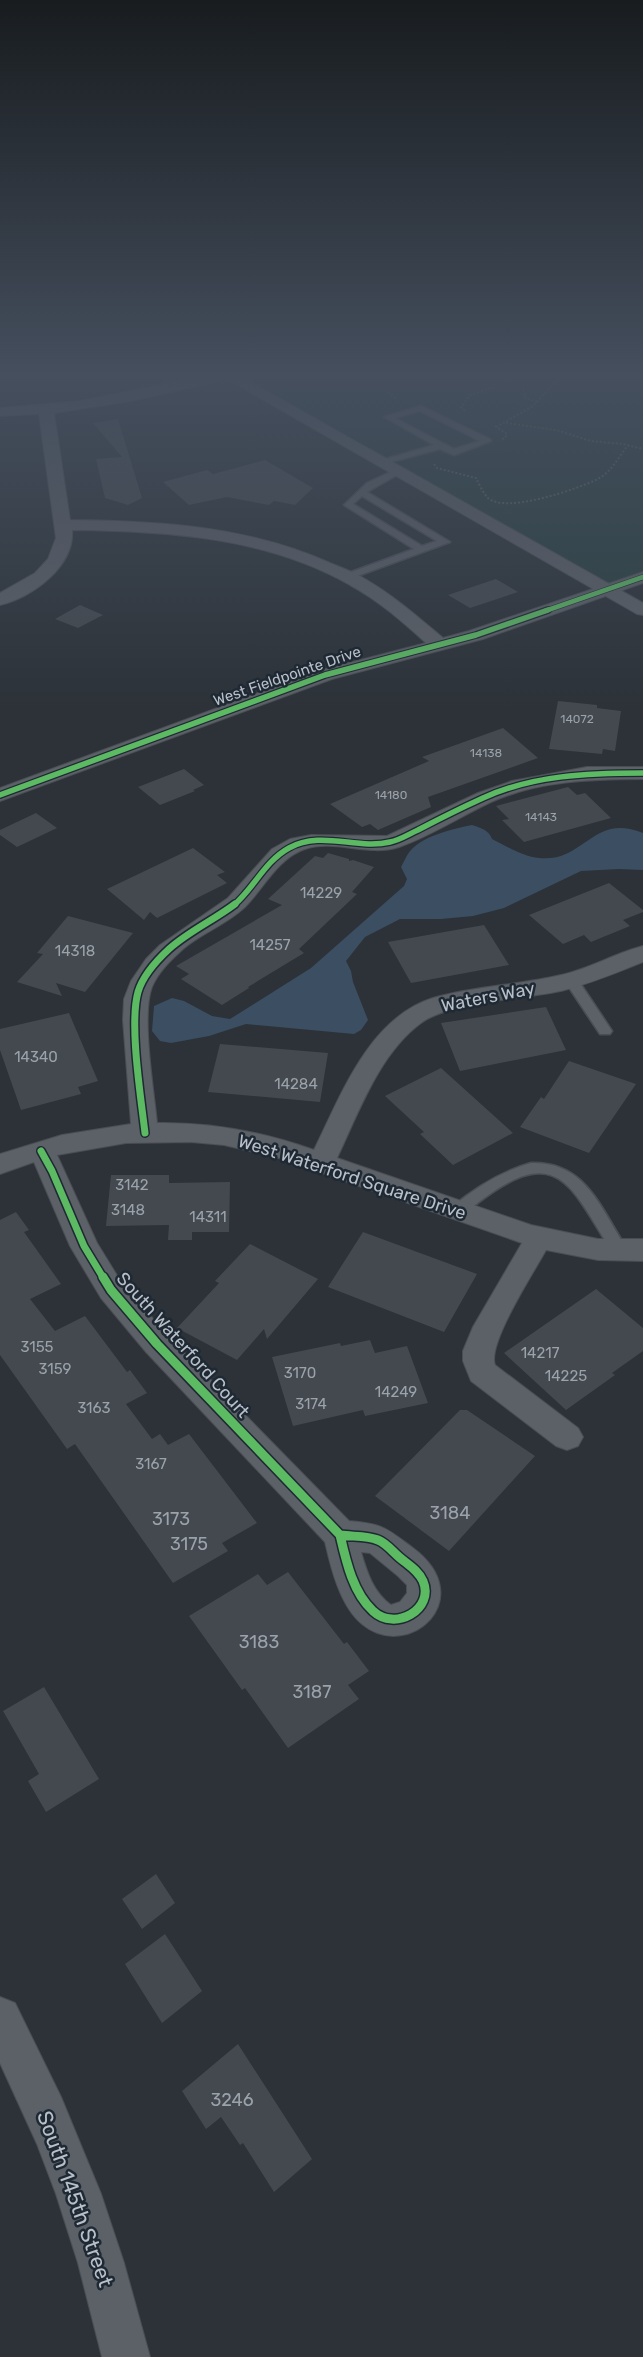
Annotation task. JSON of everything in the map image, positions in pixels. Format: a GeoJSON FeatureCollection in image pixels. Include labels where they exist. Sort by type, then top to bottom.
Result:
{"type":"FeatureCollection","features":[{"type":"Feature","properties":{"kind":"street"},"geometry":{"type":"LineString","coordinates":[[0,600],[27,586],[47,572],[56,562],[64,538],[57,489]]}},
{"type":"Feature","properties":{"kind":"street"},"geometry":{"type":"LineString","coordinates":[[428,489],[643,610]]}},
{"type":"Feature","properties":{"kind":"street"},"geometry":{"type":"LineString","coordinates":[[62,525],[135,526],[207,532],[263,544],[297,555],[346,577],[395,607],[440,645]]}},
{"type":"Feature","properties":{"kind":"street","name":"West Fieldpointe Drive"},"geometry":{"type":"LineString","coordinates":[[0,795],[325,675],[500,627],[643,577]]}},
{"type":"Feature","properties":{"kind":"street"},"geometry":{"type":"LineString","coordinates":[[145,1133],[135,1017],[138,992],[154,964],[169,949],[224,913],[245,894],[279,855],[291,847],[315,840],[341,839],[382,844],[392,842],[485,797],[539,781],[642,767]]}},
{"type":"Feature","properties":{"kind":"street","name":"Waters Way"},"geometry":{"type":"LineString","coordinates":[[321,1163],[365,1078],[390,1038],[410,1019],[424,1010],[441,1004],[590,975],[643,952]]}},
{"type":"Feature","properties":{"kind":"street","name":"West Waterford Square Drive"},"geometry":{"type":"LineString","coordinates":[[0,1164],[78,1140],[145,1133],[178,1132],[231,1138],[256,1142],[321,1163],[538,1238],[592,1249],[631,1251]]}},
{"type":"Feature","properties":{"kind":"street","name":"South Waterford Court"},"geometry":{"type":"LineString","coordinates":[[41,1151],[52,1171],[84,1246],[111,1290],[157,1344],[340,1535]]}},
{"type":"Feature","properties":{"kind":"street"},"geometry":{"type":"LineString","coordinates":[[538,1238],[488,1327],[478,1350],[478,1361],[482,1372],[567,1437]]}},
{"type":"Feature","properties":{"kind":"street","name":"South 145th Street"},"geometry":{"type":"LineString","coordinates":[[0,2018],[36,2091],[70,2171],[99,2254],[126,2357]]}},
{"type":"Feature","properties":{"kind":"lane"},"geometry":{"type":"LineString","coordinates":[[364,489],[348,505],[421,550]]}},
{"type":"Feature","properties":{"kind":"lane"},"geometry":{"type":"LineString","coordinates":[[346,577],[444,542],[360,492]]}},
{"type":"Feature","properties":{"kind":"lane"},"geometry":{"type":"LineString","coordinates":[[571,980],[606,1031]]}},
{"type":"Feature","properties":{"kind":"lane"},"geometry":{"type":"LineString","coordinates":[[458,1211],[480,1192],[519,1172],[539,1166],[550,1167],[560,1171],[575,1183],[631,1251]]}},
{"type":"Feature","properties":{"kind":"path"},"geometry":{"type":"LineString","coordinates":[[483,489],[488,498],[503,504],[528,502],[568,489]]}},
{"type":"Feature","properties":{"kind":"green space"},"geometry":{"type":"Polygon","coordinates":[[[428,489],[643,489],[643,577],[605,589],[428,489]]]}},
{"type":"Feature","properties":{"kind":"water"},"geometry":{"type":"Polygon","coordinates":[[[472,825],[489,833],[492,839],[509,848],[527,856],[539,858],[554,858],[567,853],[600,833],[612,829],[626,828],[643,833],[643,870],[581,871],[504,908],[473,916],[441,919],[400,919],[365,937],[346,961],[368,1020],[361,1030],[354,1034],[246,1024],[209,1036],[171,1043],[160,1041],[152,1031],[154,1006],[172,998],[184,1001],[212,1016],[230,1019],[311,968],[404,886],[407,879],[401,867],[410,852],[417,845],[440,833],[472,825]]]}},
{"type":"Feature","properties":{"kind":"building"},"geometry":{"type":"Polygon","coordinates":[[[103,489],[139,489],[142,498],[128,505],[105,498],[103,489]]]}},
{"type":"Feature","properties":{"kind":"building"},"geometry":{"type":"Polygon","coordinates":[[[171,489],[312,489],[295,505],[274,501],[269,505],[227,497],[189,505],[171,489]]]}},
{"type":"Feature","properties":{"kind":"building"},"geometry":{"type":"Polygon","coordinates":[[[496,579],[518,592],[470,608],[448,595],[496,579]]]}},
{"type":"Feature","properties":{"kind":"building"},"geometry":{"type":"Polygon","coordinates":[[[80,605],[103,615],[78,628],[55,619],[80,605]]]}},
{"type":"Feature","properties":{"kind":"building"},"geometry":{"type":"Polygon","coordinates":[[[558,701],[597,705],[597,708],[621,711],[615,751],[603,749],[602,754],[549,749],[558,701]]]}},
{"type":"Feature","properties":{"kind":"building"},"geometry":{"type":"Polygon","coordinates":[[[503,728],[538,758],[428,797],[431,807],[378,830],[370,824],[362,827],[330,804],[429,761],[422,757],[503,728]]]}},
{"type":"Feature","properties":{"kind":"building"},"geometry":{"type":"Polygon","coordinates":[[[184,769],[204,785],[193,790],[195,791],[160,805],[138,787],[184,769]]]}},
{"type":"Feature","properties":{"kind":"building"},"geometry":{"type":"Polygon","coordinates":[[[568,787],[577,795],[585,793],[611,818],[524,842],[502,820],[509,819],[496,806],[568,787]]]}},
{"type":"Feature","properties":{"kind":"building"},"geometry":{"type":"Polygon","coordinates":[[[36,813],[57,828],[17,847],[0,835],[0,830],[36,813]]]}},
{"type":"Feature","properties":{"kind":"building"},"geometry":{"type":"Polygon","coordinates":[[[193,848],[225,872],[217,875],[227,883],[157,918],[150,912],[144,920],[107,889],[193,848]]]}},
{"type":"Feature","properties":{"kind":"building"},"geometry":{"type":"Polygon","coordinates":[[[328,853],[349,859],[349,861],[353,860],[374,867],[352,892],[357,894],[299,949],[304,953],[222,1005],[181,979],[189,974],[176,966],[282,905],[268,899],[315,856],[323,858],[328,853]]]}},
{"type":"Feature","properties":{"kind":"building"},"geometry":{"type":"Polygon","coordinates":[[[609,883],[643,910],[643,912],[623,920],[630,926],[591,942],[584,935],[563,944],[529,915],[609,883]]]}},
{"type":"Feature","properties":{"kind":"building"},"geometry":{"type":"Polygon","coordinates":[[[68,916],[133,933],[85,992],[56,983],[62,996],[17,982],[43,954],[37,953],[68,916]]]}},
{"type":"Feature","properties":{"kind":"building"},"geometry":{"type":"Polygon","coordinates":[[[484,925],[509,965],[411,983],[388,942],[484,925]]]}},
{"type":"Feature","properties":{"kind":"building"},"geometry":{"type":"Polygon","coordinates":[[[546,1007],[566,1050],[460,1071],[441,1023],[546,1007]]]}},
{"type":"Feature","properties":{"kind":"building"},"geometry":{"type":"Polygon","coordinates":[[[69,1013],[98,1081],[78,1087],[81,1094],[21,1110],[0,1050],[0,1029],[69,1013]]]}},
{"type":"Feature","properties":{"kind":"building"},"geometry":{"type":"Polygon","coordinates":[[[220,1044],[328,1053],[320,1102],[208,1092],[220,1044]]]}},
{"type":"Feature","properties":{"kind":"building"},"geometry":{"type":"Polygon","coordinates":[[[569,1061],[636,1084],[589,1153],[520,1127],[541,1097],[544,1099],[569,1061]]]}},
{"type":"Feature","properties":{"kind":"building"},"geometry":{"type":"Polygon","coordinates":[[[441,1068],[513,1133],[453,1165],[420,1134],[424,1132],[385,1096],[441,1068]]]}},
{"type":"Feature","properties":{"kind":"building"},"geometry":{"type":"Polygon","coordinates":[[[111,1175],[169,1175],[169,1183],[230,1182],[229,1232],[192,1232],[192,1240],[168,1240],[169,1225],[106,1226],[111,1175]]]}},
{"type":"Feature","properties":{"kind":"building"},"geometry":{"type":"Polygon","coordinates":[[[16,1212],[29,1230],[24,1232],[61,1284],[30,1299],[55,1331],[85,1316],[127,1372],[130,1370],[147,1393],[126,1404],[152,1439],[160,1434],[168,1445],[189,1434],[257,1523],[222,1543],[228,1551],[173,1583],[75,1444],[67,1449],[0,1355],[0,1220],[16,1212]]]}},
{"type":"Feature","properties":{"kind":"building"},"geometry":{"type":"Polygon","coordinates":[[[363,1232],[477,1274],[444,1332],[328,1287],[363,1232]]]}},
{"type":"Feature","properties":{"kind":"building"},"geometry":{"type":"Polygon","coordinates":[[[250,1244],[318,1279],[267,1339],[264,1329],[237,1360],[177,1328],[219,1283],[215,1281],[250,1244]]]}},
{"type":"Feature","properties":{"kind":"building"},"geometry":{"type":"Polygon","coordinates":[[[596,1289],[643,1328],[643,1351],[612,1373],[615,1375],[566,1410],[504,1353],[596,1289]]]}},
{"type":"Feature","properties":{"kind":"building"},"geometry":{"type":"Polygon","coordinates":[[[370,1340],[375,1353],[407,1346],[428,1403],[365,1416],[363,1410],[293,1426],[272,1357],[340,1343],[341,1346],[370,1340]]]}},
{"type":"Feature","properties":{"kind":"building"},"geometry":{"type":"Polygon","coordinates":[[[460,1410],[467,1410],[535,1456],[449,1551],[375,1496],[460,1410]]]}},
{"type":"Feature","properties":{"kind":"building"},"geometry":{"type":"Polygon","coordinates":[[[288,1572],[344,1644],[347,1642],[369,1671],[348,1685],[359,1699],[288,1748],[245,1688],[242,1690],[189,1616],[258,1574],[267,1585],[288,1572]]]}},
{"type":"Feature","properties":{"kind":"building"},"geometry":{"type":"Polygon","coordinates":[[[44,1687],[99,1779],[46,1812],[28,1781],[39,1774],[3,1711],[44,1687]]]}},
{"type":"Feature","properties":{"kind":"building"},"geometry":{"type":"Polygon","coordinates":[[[156,1874],[175,1903],[142,1929],[122,1899],[156,1874]]]}},
{"type":"Feature","properties":{"kind":"building"},"geometry":{"type":"Polygon","coordinates":[[[165,1934],[202,1991],[162,2023],[125,1964],[165,1934]]]}},
{"type":"Feature","properties":{"kind":"building"},"geometry":{"type":"Polygon","coordinates":[[[238,2044],[312,2159],[274,2192],[243,2143],[240,2145],[221,2117],[206,2129],[182,2091],[238,2044]]]}},
{"type":"Feature","properties":{"kind":"cycle path"},"geometry":{"type":"LineString","coordinates":[[0,795],[325,675],[476,635],[643,577]]}},
{"type":"Feature","properties":{"kind":"cycle path"},"geometry":{"type":"LineString","coordinates":[[145,1133],[135,1020],[136,999],[140,987],[154,964],[168,950],[184,937],[236,903],[280,854],[298,844],[311,841],[323,840],[369,844],[392,842],[485,797],[519,785],[587,773],[643,773]]}},
{"type":"Feature","properties":{"kind":"cycle path"},"geometry":{"type":"LineString","coordinates":[[41,1151],[52,1171],[84,1246],[111,1290],[157,1344],[340,1535],[349,1569],[359,1593],[373,1612],[390,1621],[406,1618],[413,1614],[422,1601],[424,1593],[424,1585],[417,1572],[378,1540],[340,1535]]}}]}
